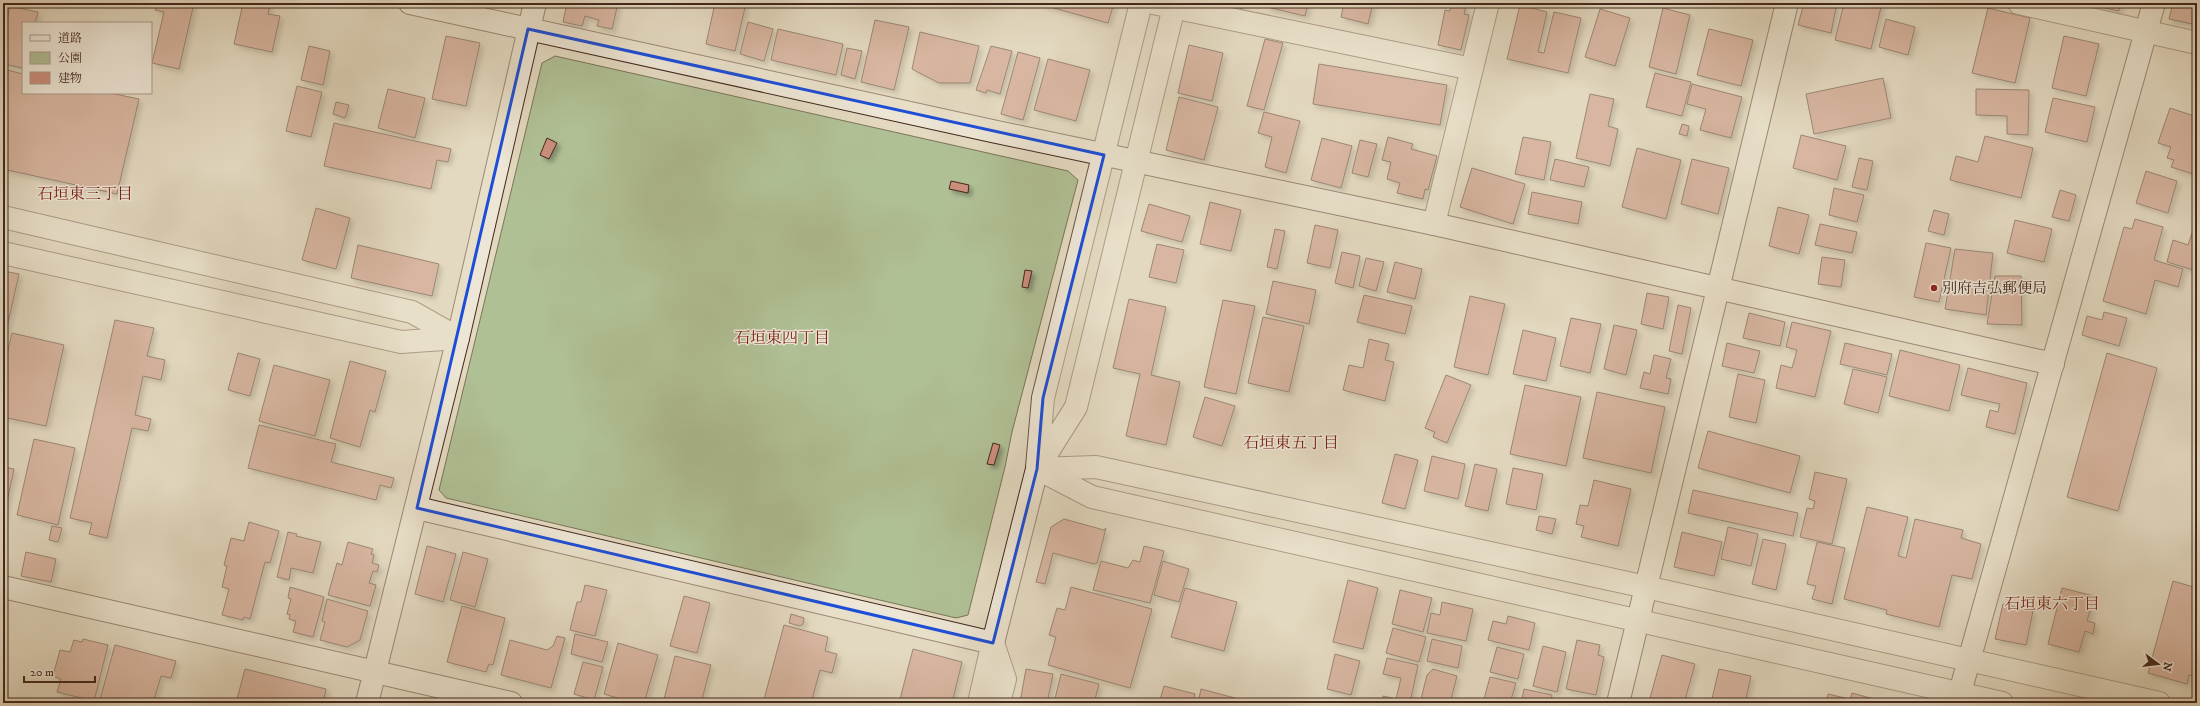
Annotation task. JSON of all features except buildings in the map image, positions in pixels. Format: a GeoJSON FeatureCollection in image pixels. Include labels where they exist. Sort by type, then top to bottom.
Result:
{"type":"FeatureCollection","features":[{"type":"Feature","properties":{"kind":"street"},"geometry":{"type":"LineString","coordinates":[[410,3],[1136,161],[1434,224],[2053,364]]}},
{"type":"Feature","properties":{"kind":"street"},"geometry":{"type":"LineString","coordinates":[[367,703],[417,508],[458,338],[535,3]]}},
{"type":"Feature","properties":{"kind":"street"},"geometry":{"type":"LineString","coordinates":[[979,703],[1037,469],[1043,398],[1141,3]]}},
{"type":"Feature","properties":{"kind":"street"},"geometry":{"type":"LineString","coordinates":[[1434,224],[1488,3]]}},
{"type":"Feature","properties":{"kind":"street"},"geometry":{"type":"LineString","coordinates":[[1618,703],[1787,3]]}},
{"type":"Feature","properties":{"kind":"street"},"geometry":{"type":"LineString","coordinates":[[2019,3],[2197,43]]}},
{"type":"Feature","properties":{"kind":"street"},"geometry":{"type":"LineString","coordinates":[[1959,698],[2154,3]]}},
{"type":"Feature","properties":{"kind":"street"},"geometry":{"type":"LineString","coordinates":[[1037,469],[1076,407],[1136,161],[1167,4],[1472,69]]}},
{"type":"Feature","properties":{"kind":"street"},"geometry":{"type":"LineString","coordinates":[[3,217],[412,312],[458,338]]}},
{"type":"Feature","properties":{"kind":"street"},"geometry":{"type":"LineString","coordinates":[[3,252],[401,342],[458,338]]}},
{"type":"Feature","properties":{"kind":"street"},"geometry":{"type":"LineString","coordinates":[[1037,469],[1096,467],[1646,587],[2158,703]]}},
{"type":"Feature","properties":{"kind":"street"},"geometry":{"type":"LineString","coordinates":[[1037,469],[1092,497],[1638,621],[1959,698],[2002,703]]}},
{"type":"Feature","properties":{"kind":"street"},"geometry":{"type":"LineString","coordinates":[[417,508],[993,643]]}},
{"type":"Feature","properties":{"kind":"street"},"geometry":{"type":"LineString","coordinates":[[3,587],[511,703]]}},
{"type":"Feature","properties":{"kind":"street"},"geometry":{"type":"LineString","coordinates":[[993,643],[1005,679],[999,703]]}},
{"type":"Feature","properties":{"kind":"highlighted area"},"geometry":{"type":"Polygon","coordinates":[[[528,29],[1104,155],[1043,398],[1037,469],[993,643],[417,508],[528,29]]]}},
{"type":"Feature","properties":{"kind":"green space"},"geometry":{"type":"Polygon","coordinates":[[[555,56],[1068,171],[1078,180],[1012,432],[1005,467],[968,615],[956,618],[446,498],[439,490],[542,63],[555,56]]]}},
{"type":"Feature","properties":{"kind":"place","name":"別府吉弘郵便局"},"geometry":{"type":"Point","coordinates":[1934,288]}},
{"type":"Feature","properties":{"kind":"district","name":"石垣東三丁目"},"geometry":{"type":"Point","coordinates":[85,193]}},
{"type":"Feature","properties":{"kind":"district","name":"石垣東四丁目"},"geometry":{"type":"Point","coordinates":[782,337]}},
{"type":"Feature","properties":{"kind":"district","name":"石垣東五丁目"},"geometry":{"type":"Point","coordinates":[1291,442]}},
{"type":"Feature","properties":{"kind":"district","name":"石垣東六丁目"},"geometry":{"type":"Point","coordinates":[2052,603]}}]}
